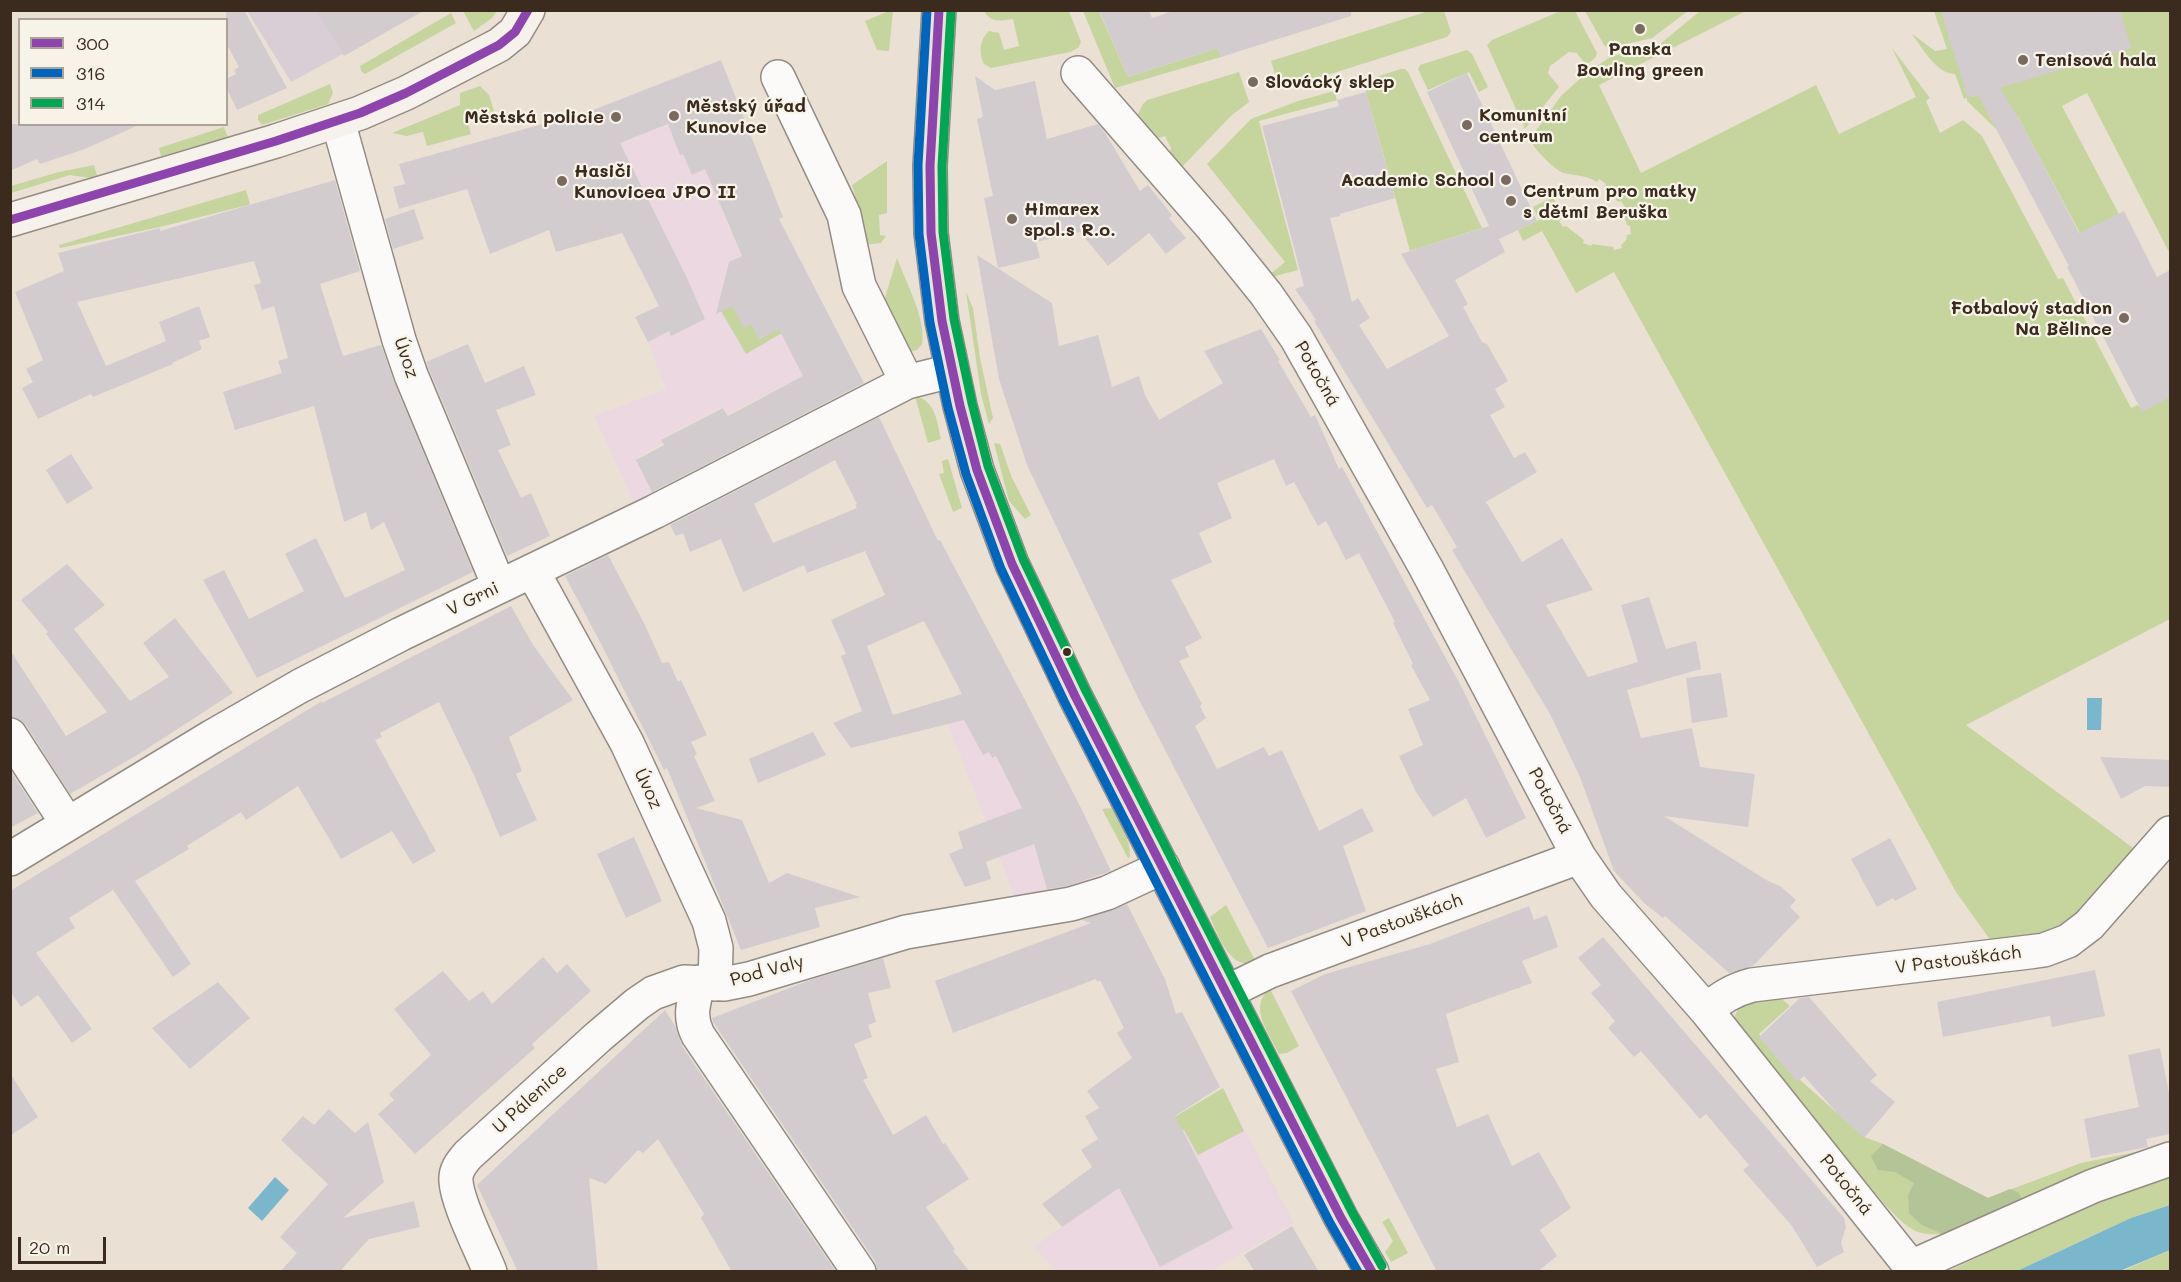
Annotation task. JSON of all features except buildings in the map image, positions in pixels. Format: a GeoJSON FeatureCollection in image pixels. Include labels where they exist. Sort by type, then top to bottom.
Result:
{"type":"FeatureCollection","features":[{"type":"Feature","properties":{"kind":"main road"},"geometry":{"type":"LineString","coordinates":[[10,220],[338,121],[406,93],[484,54],[515,32],[528,10]]}},
{"type":"Feature","properties":{"kind":"main road"},"geometry":{"type":"LineString","coordinates":[[939,10],[929,196],[934,267],[951,371],[977,470],[1012,564],[1075,696],[1341,1218],[1372,1272]]}},
{"type":"Feature","properties":{"kind":"street","name":"Potočná"},"geometry":{"type":"LineString","coordinates":[[1078,73],[1212,228],[1266,294],[1296,337],[1426,568],[1579,857],[1606,896],[1706,1010],[1911,1267],[2092,1186],[2170,1159]]}},
{"type":"Feature","properties":{"kind":"street"},"geometry":{"type":"LineString","coordinates":[[778,77],[844,214],[859,286],[908,382]]}},
{"type":"Feature","properties":{"kind":"street","name":"Úvoz"},"geometry":{"type":"LineString","coordinates":[[338,121],[411,375],[499,586]]}},
{"type":"Feature","properties":{"kind":"street","name":"V Grni"},"geometry":{"type":"LineString","coordinates":[[10,859],[300,686],[499,586],[533,572],[908,382],[951,371]]}},
{"type":"Feature","properties":{"kind":"street","name":"Úvoz"},"geometry":{"type":"LineString","coordinates":[[533,572],[627,743],[709,921],[716,948],[707,983]]}},
{"type":"Feature","properties":{"kind":"street"},"geometry":{"type":"LineString","coordinates":[[10,735],[67,824]]}},
{"type":"Feature","properties":{"kind":"street","name":"V Pastouškách"},"geometry":{"type":"LineString","coordinates":[[1706,1010],[1726,995],[1752,985],[2029,952],[2059,945],[2089,925],[2170,833]]}},
{"type":"Feature","properties":{"kind":"street","name":"V Pastouškách"},"geometry":{"type":"LineString","coordinates":[[1227,992],[1270,971],[1579,857]]}},
{"type":"Feature","properties":{"kind":"street","name":"Pod Valy"},"geometry":{"type":"LineString","coordinates":[[707,983],[748,979],[906,932],[1071,904],[1107,893],[1163,867]]}},
{"type":"Feature","properties":{"kind":"street"},"geometry":{"type":"LineString","coordinates":[[707,983],[692,1012],[692,1020],[698,1035],[859,1272]]}},
{"type":"Feature","properties":{"kind":"street","name":"U Pálenice"},"geometry":{"type":"LineString","coordinates":[[490,1272],[458,1190],[456,1174],[460,1164],[637,1004],[653,993],[675,984],[707,983]]}},
{"type":"Feature","properties":{"kind":"shaded area"},"geometry":{"type":"Polygon","coordinates":[[[407,10],[411,17],[291,82],[247,11],[407,10]]]}},
{"type":"Feature","properties":{"kind":"shaded area"},"geometry":{"type":"Polygon","coordinates":[[[669,124],[705,169],[741,256],[727,265],[745,298],[722,310],[746,353],[782,333],[810,387],[801,391],[794,380],[728,414],[723,406],[663,438],[665,442],[637,457],[660,498],[637,508],[594,416],[666,389],[648,342],[669,331],[672,336],[705,319],[633,169],[617,144],[669,124]]]}},
{"type":"Feature","properties":{"kind":"shaded area"},"geometry":{"type":"Polygon","coordinates":[[[1023,697],[1112,873],[1049,896],[1017,902],[948,724],[1023,697]]]}},
{"type":"Feature","properties":{"kind":"shaded area"},"geometry":{"type":"Polygon","coordinates":[[[1223,1088],[1294,1223],[1211,1271],[1056,1271],[1034,1247],[1062,1227],[1223,1088]]]}},
{"type":"Feature","properties":{"kind":"green space"},"geometry":{"type":"Polygon","coordinates":[[[1432,10],[1444,11],[1451,32],[1447,37],[1280,90],[1271,61],[1432,10]]]}},
{"type":"Feature","properties":{"kind":"green space"},"geometry":{"type":"Polygon","coordinates":[[[1563,10],[1575,11],[1597,53],[1595,58],[1586,65],[1577,53],[1569,52],[1550,66],[1548,73],[1559,87],[1525,129],[1487,45],[1492,40],[1563,10]]]}},
{"type":"Feature","properties":{"kind":"green space"},"geometry":{"type":"Polygon","coordinates":[[[463,11],[497,11],[492,18],[474,31],[463,11]]]}},
{"type":"Feature","properties":{"kind":"green space"},"geometry":{"type":"Polygon","coordinates":[[[893,11],[889,51],[877,50],[865,21],[893,11]]]}},
{"type":"Feature","properties":{"kind":"green space"},"geometry":{"type":"Polygon","coordinates":[[[984,11],[1069,11],[1081,42],[1078,48],[1070,52],[991,68],[984,64],[981,51],[982,42],[989,31],[999,33],[1004,50],[1019,46],[1013,19],[1000,21],[990,18],[984,11]]]}},
{"type":"Feature","properties":{"kind":"green space"},"geometry":{"type":"Polygon","coordinates":[[[1083,11],[1099,11],[1128,77],[1218,48],[1221,57],[1115,88],[1083,11]]]}},
{"type":"Feature","properties":{"kind":"green space"},"geometry":{"type":"Polygon","coordinates":[[[1585,11],[1688,11],[1652,38],[1609,48],[1604,45],[1585,11]]]}},
{"type":"Feature","properties":{"kind":"green space"},"geometry":{"type":"Polygon","coordinates":[[[1700,11],[1746,11],[1599,85],[1641,173],[1816,85],[1839,134],[1916,97],[1892,48],[1930,98],[1926,101],[1940,133],[1963,120],[1982,136],[2058,279],[2063,278],[2131,408],[2137,405],[2145,410],[2170,396],[2170,619],[1966,725],[2140,853],[2067,930],[1996,948],[1956,892],[1614,272],[1576,293],[1542,231],[1523,241],[1518,230],[1539,220],[1533,207],[1553,197],[1562,219],[1559,221],[1563,227],[1566,226],[1584,240],[1583,243],[1591,246],[1592,244],[1613,247],[1614,250],[1622,248],[1621,245],[1627,235],[1631,234],[1623,211],[1626,209],[1621,201],[1618,202],[1605,187],[1606,184],[1599,179],[1597,182],[1564,173],[1555,168],[1544,158],[1530,139],[1561,96],[1583,76],[1610,57],[1660,44],[1700,11]]]}},
{"type":"Feature","properties":{"kind":"green space"},"geometry":{"type":"Polygon","coordinates":[[[1934,11],[2170,11],[2170,254],[2087,93],[2062,106],[2120,216],[2091,254],[2018,117],[1996,129],[1967,101],[1967,98],[1964,99],[1955,74],[1948,73],[1936,65],[1911,33],[1935,51],[1947,49],[1934,11]]]}},
{"type":"Feature","properties":{"kind":"green space"},"geometry":{"type":"Polygon","coordinates":[[[451,13],[456,23],[365,74],[361,71],[360,66],[451,13]]]}},
{"type":"Feature","properties":{"kind":"green space"},"geometry":{"type":"Polygon","coordinates":[[[1467,50],[1472,54],[1488,87],[1479,92],[1469,72],[1428,90],[1418,69],[1420,65],[1467,50]]]}},
{"type":"Feature","properties":{"kind":"green space"},"geometry":{"type":"Polygon","coordinates":[[[1401,69],[1408,72],[1482,228],[1410,251],[1363,81],[1401,69]]]}},
{"type":"Feature","properties":{"kind":"green space"},"geometry":{"type":"Polygon","coordinates":[[[1239,72],[1249,102],[1232,115],[1178,171],[1169,156],[1171,148],[1165,136],[1150,140],[1136,118],[1143,104],[1147,100],[1239,72]]]}},
{"type":"Feature","properties":{"kind":"green space"},"geometry":{"type":"Polygon","coordinates":[[[330,84],[333,93],[328,104],[262,125],[258,120],[258,115],[330,84]]]}},
{"type":"Feature","properties":{"kind":"green space"},"geometry":{"type":"Polygon","coordinates":[[[480,86],[489,95],[494,111],[467,120],[471,134],[427,146],[423,132],[407,136],[392,133],[460,105],[460,93],[480,86]]]}},
{"type":"Feature","properties":{"kind":"green space"},"geometry":{"type":"Polygon","coordinates":[[[1334,91],[1337,100],[1259,121],[1298,270],[1272,277],[1269,275],[1285,262],[1207,164],[1251,119],[1298,101],[1334,91]]]}},
{"type":"Feature","properties":{"kind":"green space"},"geometry":{"type":"Polygon","coordinates":[[[224,127],[228,137],[161,156],[159,148],[224,127]]]}},
{"type":"Feature","properties":{"kind":"green space"},"geometry":{"type":"Polygon","coordinates":[[[887,161],[887,213],[879,215],[880,235],[886,236],[881,243],[865,245],[852,185],[887,161]]]}},
{"type":"Feature","properties":{"kind":"green space"},"geometry":{"type":"Polygon","coordinates":[[[94,165],[97,175],[90,178],[70,175],[11,193],[11,186],[94,165]]]}},
{"type":"Feature","properties":{"kind":"green space"},"geometry":{"type":"Polygon","coordinates":[[[246,190],[250,204],[248,205],[160,227],[60,248],[59,245],[246,190]]]}},
{"type":"Feature","properties":{"kind":"green space"},"geometry":{"type":"Polygon","coordinates":[[[897,258],[918,312],[923,335],[922,344],[917,350],[908,352],[883,304],[897,258]]]}},
{"type":"Feature","properties":{"kind":"green space"},"geometry":{"type":"Polygon","coordinates":[[[966,292],[973,308],[980,358],[993,418],[989,424],[981,394],[966,292]]]}},
{"type":"Feature","properties":{"kind":"green space"},"geometry":{"type":"Polygon","coordinates":[[[732,305],[771,314],[782,333],[746,354],[721,311],[732,305]]]}},
{"type":"Feature","properties":{"kind":"green space"},"geometry":{"type":"Polygon","coordinates":[[[915,396],[927,402],[931,407],[937,419],[941,439],[928,443],[915,396]]]}},
{"type":"Feature","properties":{"kind":"green space"},"geometry":{"type":"Polygon","coordinates":[[[994,443],[1000,444],[1012,478],[1031,515],[1025,519],[1009,501],[994,443]]]}},
{"type":"Feature","properties":{"kind":"green space"},"geometry":{"type":"Polygon","coordinates":[[[948,459],[962,508],[953,512],[939,474],[944,473],[942,461],[948,459]]]}},
{"type":"Feature","properties":{"kind":"green space"},"geometry":{"type":"Polygon","coordinates":[[[1112,808],[1127,838],[1130,851],[1128,858],[1102,809],[1112,808]]]}},
{"type":"Feature","properties":{"kind":"green space"},"geometry":{"type":"Polygon","coordinates":[[[1226,905],[1256,962],[1247,964],[1239,962],[1226,950],[1221,941],[1210,917],[1226,905]]]}},
{"type":"Feature","properties":{"kind":"green space"},"geometry":{"type":"Polygon","coordinates":[[[1270,989],[1299,1046],[1287,1053],[1279,1054],[1262,1021],[1260,1004],[1263,996],[1270,989]]]}},
{"type":"Feature","properties":{"kind":"green space"},"geometry":{"type":"Polygon","coordinates":[[[1779,997],[1790,1006],[1759,1034],[1799,1079],[1864,1137],[1883,1144],[1988,1198],[2081,1163],[2170,1145],[1964,1230],[1936,1234],[1918,1232],[1910,1228],[1888,1208],[1735,1025],[1734,1018],[1740,1004],[1779,997]]]}},
{"type":"Feature","properties":{"kind":"green space"},"geometry":{"type":"Polygon","coordinates":[[[1223,1088],[1244,1131],[1198,1155],[1184,1130],[1111,1167],[1093,1166],[1223,1088]]]}},
{"type":"Feature","properties":{"kind":"green space"},"geometry":{"type":"Polygon","coordinates":[[[1883,1144],[1988,1198],[2010,1189],[2019,1193],[2022,1199],[2009,1211],[1964,1230],[1943,1234],[1922,1225],[1909,1213],[1908,1195],[1914,1183],[1895,1172],[1878,1170],[1871,1156],[1883,1144]]]}},
{"type":"Feature","properties":{"kind":"green space"},"geometry":{"type":"Polygon","coordinates":[[[2170,1173],[2170,1205],[2131,1218],[2017,1271],[1947,1272],[2030,1232],[2170,1173]]]}},
{"type":"Feature","properties":{"kind":"green space"},"geometry":{"type":"Polygon","coordinates":[[[1389,1218],[1408,1253],[1391,1262],[1385,1252],[1393,1241],[1382,1222],[1389,1218]]]}},
{"type":"Feature","properties":{"kind":"green space"},"geometry":{"type":"Polygon","coordinates":[[[2170,1250],[2170,1271],[2120,1272],[2170,1250]]]}},
{"type":"Feature","properties":{"kind":"water"},"geometry":{"type":"Polygon","coordinates":[[[2087,698],[2102,698],[2101,730],[2087,730],[2087,698]]]}},
{"type":"Feature","properties":{"kind":"water"},"geometry":{"type":"Polygon","coordinates":[[[275,1177],[289,1190],[262,1221],[248,1208],[275,1177]]]}},
{"type":"Feature","properties":{"kind":"water"},"geometry":{"type":"Polygon","coordinates":[[[2170,1205],[2170,1250],[2120,1271],[2017,1271],[2131,1218],[2170,1205]]]}},
{"type":"Feature","properties":{"kind":"transit line","name":"300"},"geometry":{"type":"LineString","coordinates":[[10,220],[276,141],[360,113],[406,93],[499,45],[515,32],[528,10]]}},
{"type":"Feature","properties":{"kind":"transit line","name":"316"},"geometry":{"type":"LineString","coordinates":[[927,10],[918,165],[919,234],[930,323],[948,408],[966,474],[1001,569],[1064,701],[1330,1223],[1358,1272]]}},
{"type":"Feature","properties":{"kind":"transit line","name":"300"},"geometry":{"type":"LineString","coordinates":[[939,10],[930,166],[931,233],[942,321],[960,406],[977,470],[1012,564],[1075,696],[1341,1218],[1372,1272]]}},
{"type":"Feature","properties":{"kind":"transit line","name":"314"},"geometry":{"type":"LineString","coordinates":[[951,11],[942,166],[943,232],[954,319],[988,466],[1023,559],[1086,691],[1352,1212],[1382,1266]]}},
{"type":"Feature","properties":{"kind":"place","name":"Panska Bowling green"},"geometry":{"type":"Point","coordinates":[1640,29]}},
{"type":"Feature","properties":{"kind":"place","name":"Tenisová hala"},"geometry":{"type":"Point","coordinates":[2023,60]}},
{"type":"Feature","properties":{"kind":"place","name":"Slovácký sklep"},"geometry":{"type":"Point","coordinates":[1253,82]}},
{"type":"Feature","properties":{"kind":"place","name":"Městský úřad Kunovice"},"geometry":{"type":"Point","coordinates":[674,116]}},
{"type":"Feature","properties":{"kind":"place","name":"Městská policie"},"geometry":{"type":"Point","coordinates":[616,117]}},
{"type":"Feature","properties":{"kind":"place","name":"Komunitní centrum"},"geometry":{"type":"Point","coordinates":[1467,125]}},
{"type":"Feature","properties":{"kind":"place","name":"Academic School"},"geometry":{"type":"Point","coordinates":[1506,180]}},
{"type":"Feature","properties":{"kind":"place","name":"Hasiči Kunovicea JPO II"},"geometry":{"type":"Point","coordinates":[562,181]}},
{"type":"Feature","properties":{"kind":"place","name":"Centrum pro matky s dětmi Beruška"},"geometry":{"type":"Point","coordinates":[1511,201]}},
{"type":"Feature","properties":{"kind":"place","name":"Himarex spol.s R.o."},"geometry":{"type":"Point","coordinates":[1012,219]}},
{"type":"Feature","properties":{"kind":"place","name":"Fotbalový stadion Na Bělince"},"geometry":{"type":"Point","coordinates":[2124,318]}}]}
